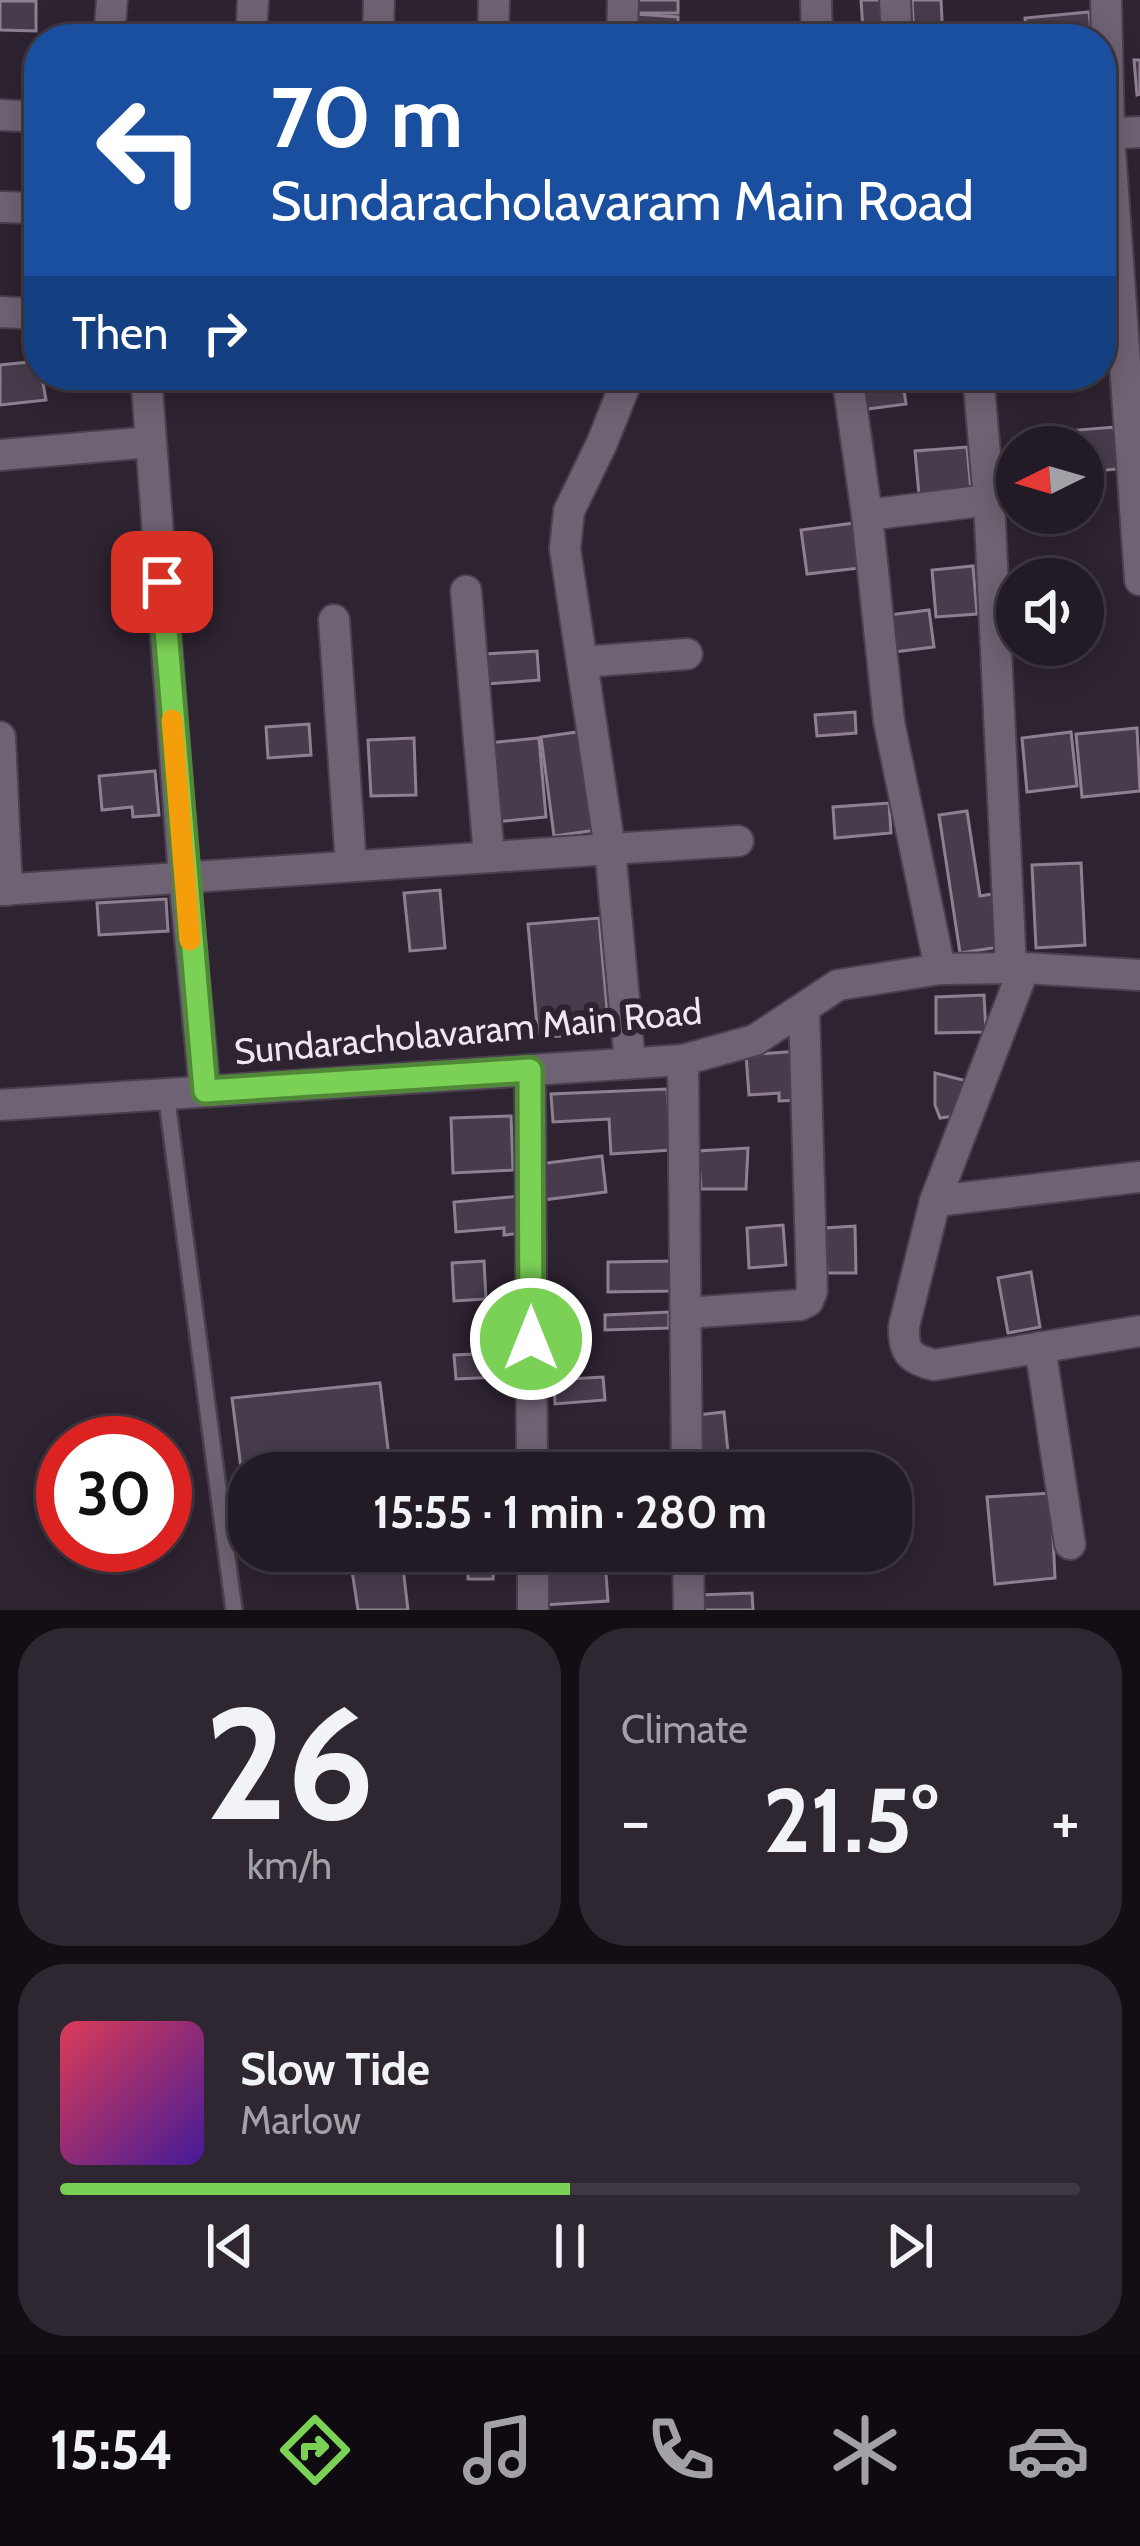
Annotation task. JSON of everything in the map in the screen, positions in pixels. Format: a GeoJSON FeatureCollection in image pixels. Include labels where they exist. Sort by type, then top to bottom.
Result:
{"type":"FeatureCollection","features":[{"type":"Feature","properties":{"kind":"street"},"geometry":{"type":"LineString","coordinates":[[1106,0],[1120,0]]}},
{"type":"Feature","properties":{"kind":"street"},"geometry":{"type":"LineString","coordinates":[[1117,133],[1140,580]]}},
{"type":"Feature","properties":{"kind":"street"},"geometry":{"type":"LineString","coordinates":[[147,390],[205,1091]]}},
{"type":"Feature","properties":{"kind":"street"},"geometry":{"type":"LineString","coordinates":[[623,390],[568,511],[565,549],[610,850],[630,1063]]}},
{"type":"Feature","properties":{"kind":"street"},"geometry":{"type":"LineString","coordinates":[[849,390],[868,515],[889,722],[940,969]]}},
{"type":"Feature","properties":{"kind":"street"},"geometry":{"type":"LineString","coordinates":[[979,390],[1017,968],[935,1201],[903,1346],[912,1359],[934,1365],[1140,1330]]}},
{"type":"Feature","properties":{"kind":"street"},"geometry":{"type":"LineString","coordinates":[[0,455],[151,442]]}},
{"type":"Feature","properties":{"kind":"street"},"geometry":{"type":"LineString","coordinates":[[868,515],[989,500]]}},
{"type":"Feature","properties":{"kind":"street"},"geometry":{"type":"LineString","coordinates":[[466,591],[489,855]]}},
{"type":"Feature","properties":{"kind":"street"},"geometry":{"type":"LineString","coordinates":[[334,620],[351,866]]}},
{"type":"Feature","properties":{"kind":"street"},"geometry":{"type":"LineString","coordinates":[[582,662],[687,655]]}},
{"type":"Feature","properties":{"kind":"street"},"geometry":{"type":"LineString","coordinates":[[0,736],[4,890],[738,842]]}},
{"type":"Feature","properties":{"kind":"street","name":"Sundaracholavaram Main Road"},"geometry":{"type":"LineString","coordinates":[[0,1105],[683,1060],[755,1040],[838,985],[940,969],[1140,975]]}},
{"type":"Feature","properties":{"kind":"street"},"geometry":{"type":"LineString","coordinates":[[686,1313],[800,1306],[812,1291],[804,1008]]}},
{"type":"Feature","properties":{"kind":"street"},"geometry":{"type":"LineString","coordinates":[[683,1060],[687,1452]]}},
{"type":"Feature","properties":{"kind":"street"},"geometry":{"type":"LineString","coordinates":[[530,1070],[532,1452]]}},
{"type":"Feature","properties":{"kind":"street"},"geometry":{"type":"LineString","coordinates":[[935,1201],[1140,1177]]}},
{"type":"Feature","properties":{"kind":"street"},"geometry":{"type":"LineString","coordinates":[[1040,1347],[1070,1544]]}},
{"type":"Feature","properties":{"kind":"street"},"geometry":{"type":"LineString","coordinates":[[533,1572],[533,1610]]}},
{"type":"Feature","properties":{"kind":"street"},"geometry":{"type":"LineString","coordinates":[[688,1572],[688,1610]]}},
{"type":"Feature","properties":{"kind":"lane"},"geometry":{"type":"LineString","coordinates":[[166,1093],[234,1610]]}},
{"type":"Feature","properties":{"kind":"building"},"geometry":{"type":"Polygon","coordinates":[[[637,0],[678,0],[678,13],[636,13],[637,0]]]}},
{"type":"Feature","properties":{"kind":"building"},"geometry":{"type":"Polygon","coordinates":[[[861,0],[882,0],[884,24],[863,24],[861,0]]]}},
{"type":"Feature","properties":{"kind":"building"},"geometry":{"type":"Polygon","coordinates":[[[912,0],[941,0],[942,24],[913,24],[912,0]]]}},
{"type":"Feature","properties":{"kind":"building"},"geometry":{"type":"Polygon","coordinates":[[[0,1],[36,1],[36,24],[24,24],[24,31],[0,30],[0,1]]]}},
{"type":"Feature","properties":{"kind":"building"},"geometry":{"type":"Polygon","coordinates":[[[1089,12],[1090,24],[1026,24],[1025,18],[1089,12]]]}},
{"type":"Feature","properties":{"kind":"building"},"geometry":{"type":"Polygon","coordinates":[[[636,14],[678,17],[678,24],[636,24],[636,14]]]}},
{"type":"Feature","properties":{"kind":"building"},"geometry":{"type":"Polygon","coordinates":[[[1134,60],[1140,60],[1137,95],[1134,60]]]}},
{"type":"Feature","properties":{"kind":"building"},"geometry":{"type":"Polygon","coordinates":[[[24,363],[24,390],[44,390],[46,400],[0,405],[0,365],[24,363]]]}},
{"type":"Feature","properties":{"kind":"building"},"geometry":{"type":"Polygon","coordinates":[[[857,390],[904,390],[906,404],[860,410],[857,390]]]}},
{"type":"Feature","properties":{"kind":"building"},"geometry":{"type":"Polygon","coordinates":[[[1114,427],[1118,469],[1104,470],[1104,428],[1114,427]]]}},
{"type":"Feature","properties":{"kind":"building"},"geometry":{"type":"Polygon","coordinates":[[[967,447],[971,491],[919,495],[915,451],[967,447]]]}},
{"type":"Feature","properties":{"kind":"building"},"geometry":{"type":"Polygon","coordinates":[[[854,523],[860,568],[807,574],[801,530],[854,523]]]}},
{"type":"Feature","properties":{"kind":"building"},"geometry":{"type":"Polygon","coordinates":[[[973,566],[977,614],[936,617],[932,570],[973,566]]]}},
{"type":"Feature","properties":{"kind":"building"},"geometry":{"type":"Polygon","coordinates":[[[929,610],[934,647],[894,652],[889,615],[929,610]]]}},
{"type":"Feature","properties":{"kind":"building"},"geometry":{"type":"Polygon","coordinates":[[[537,651],[539,680],[487,684],[485,654],[537,651]]]}},
{"type":"Feature","properties":{"kind":"building"},"geometry":{"type":"Polygon","coordinates":[[[855,712],[856,733],[817,736],[815,715],[855,712]]]}},
{"type":"Feature","properties":{"kind":"building"},"geometry":{"type":"Polygon","coordinates":[[[309,724],[311,755],[268,758],[266,727],[309,724]]]}},
{"type":"Feature","properties":{"kind":"building"},"geometry":{"type":"Polygon","coordinates":[[[1137,728],[1140,791],[1082,797],[1076,734],[1137,728]]]}},
{"type":"Feature","properties":{"kind":"building"},"geometry":{"type":"Polygon","coordinates":[[[584,731],[597,830],[554,836],[541,737],[584,731]]]}},
{"type":"Feature","properties":{"kind":"building"},"geometry":{"type":"Polygon","coordinates":[[[1071,732],[1077,786],[1027,792],[1022,738],[1071,732]]]}},
{"type":"Feature","properties":{"kind":"building"},"geometry":{"type":"Polygon","coordinates":[[[414,738],[416,795],[371,796],[368,740],[414,738]]]}},
{"type":"Feature","properties":{"kind":"building"},"geometry":{"type":"Polygon","coordinates":[[[539,738],[546,817],[496,822],[488,743],[539,738]]]}},
{"type":"Feature","properties":{"kind":"building"},"geometry":{"type":"Polygon","coordinates":[[[155,771],[159,815],[133,817],[132,807],[102,810],[99,776],[155,771]]]}},
{"type":"Feature","properties":{"kind":"building"},"geometry":{"type":"Polygon","coordinates":[[[889,803],[891,833],[835,838],[833,807],[889,803]]]}},
{"type":"Feature","properties":{"kind":"building"},"geometry":{"type":"Polygon","coordinates":[[[967,811],[980,896],[998,893],[1006,946],[960,953],[939,815],[967,811]]]}},
{"type":"Feature","properties":{"kind":"building"},"geometry":{"type":"Polygon","coordinates":[[[1081,863],[1085,945],[1036,948],[1032,865],[1081,863]]]}},
{"type":"Feature","properties":{"kind":"building"},"geometry":{"type":"Polygon","coordinates":[[[440,890],[445,948],[410,951],[404,893],[440,890]]]}},
{"type":"Feature","properties":{"kind":"building"},"geometry":{"type":"Polygon","coordinates":[[[166,899],[168,931],[99,935],[97,903],[166,899]]]}},
{"type":"Feature","properties":{"kind":"building"},"geometry":{"type":"Polygon","coordinates":[[[599,918],[609,1032],[538,1038],[528,924],[599,918]]]}},
{"type":"Feature","properties":{"kind":"building"},"geometry":{"type":"Polygon","coordinates":[[[984,995],[986,1032],[936,1033],[936,997],[984,995]]]}},
{"type":"Feature","properties":{"kind":"building"},"geometry":{"type":"Polygon","coordinates":[[[799,1051],[802,1100],[779,1101],[779,1093],[749,1095],[746,1055],[799,1051]]]}},
{"type":"Feature","properties":{"kind":"building"},"geometry":{"type":"Polygon","coordinates":[[[935,1073],[971,1082],[963,1115],[940,1118],[935,1073]]]}},
{"type":"Feature","properties":{"kind":"building"},"geometry":{"type":"Polygon","coordinates":[[[667,1089],[671,1150],[611,1154],[609,1119],[553,1122],[551,1094],[667,1089]]]}},
{"type":"Feature","properties":{"kind":"building"},"geometry":{"type":"Polygon","coordinates":[[[511,1116],[513,1170],[453,1173],[451,1118],[511,1116]]]}},
{"type":"Feature","properties":{"kind":"building"},"geometry":{"type":"Polygon","coordinates":[[[748,1148],[746,1189],[701,1189],[698,1151],[748,1148]]]}},
{"type":"Feature","properties":{"kind":"building"},"geometry":{"type":"Polygon","coordinates":[[[602,1156],[606,1192],[543,1200],[539,1164],[602,1156]]]}},
{"type":"Feature","properties":{"kind":"building"},"geometry":{"type":"Polygon","coordinates":[[[521,1196],[524,1233],[504,1235],[504,1228],[456,1232],[454,1202],[521,1196]]]}},
{"type":"Feature","properties":{"kind":"building"},"geometry":{"type":"Polygon","coordinates":[[[783,1225],[786,1265],[749,1268],[747,1228],[783,1225]]]}},
{"type":"Feature","properties":{"kind":"building"},"geometry":{"type":"Polygon","coordinates":[[[855,1226],[856,1273],[827,1273],[825,1228],[855,1226]]]}},
{"type":"Feature","properties":{"kind":"building"},"geometry":{"type":"Polygon","coordinates":[[[484,1261],[486,1299],[454,1301],[452,1263],[484,1261]]]}},
{"type":"Feature","properties":{"kind":"building"},"geometry":{"type":"Polygon","coordinates":[[[671,1261],[672,1291],[608,1292],[608,1262],[671,1261]]]}},
{"type":"Feature","properties":{"kind":"building"},"geometry":{"type":"Polygon","coordinates":[[[1031,1272],[1040,1327],[1008,1333],[998,1278],[1031,1272]]]}},
{"type":"Feature","properties":{"kind":"building"},"geometry":{"type":"Polygon","coordinates":[[[669,1312],[669,1328],[605,1330],[605,1315],[669,1312]]]}},
{"type":"Feature","properties":{"kind":"building"},"geometry":{"type":"Polygon","coordinates":[[[521,1352],[522,1376],[456,1379],[454,1355],[521,1352]]]}},
{"type":"Feature","properties":{"kind":"building"},"geometry":{"type":"Polygon","coordinates":[[[603,1377],[605,1400],[555,1404],[554,1380],[603,1377]]]}},
{"type":"Feature","properties":{"kind":"building"},"geometry":{"type":"Polygon","coordinates":[[[380,1383],[388,1452],[239,1452],[232,1398],[380,1383]]]}},
{"type":"Feature","properties":{"kind":"building"},"geometry":{"type":"Polygon","coordinates":[[[724,1412],[728,1452],[700,1452],[697,1415],[724,1412]]]}},
{"type":"Feature","properties":{"kind":"building"},"geometry":{"type":"Polygon","coordinates":[[[1051,1493],[1055,1578],[995,1584],[987,1497],[1051,1493]]]}},
{"type":"Feature","properties":{"kind":"building"},"geometry":{"type":"Polygon","coordinates":[[[352,1572],[403,1572],[408,1610],[358,1610],[352,1572]]]}},
{"type":"Feature","properties":{"kind":"building"},"geometry":{"type":"Polygon","coordinates":[[[468,1572],[493,1572],[493,1579],[468,1579],[468,1572]]]}},
{"type":"Feature","properties":{"kind":"building"},"geometry":{"type":"Polygon","coordinates":[[[542,1572],[606,1572],[608,1601],[544,1605],[542,1572]]]}},
{"type":"Feature","properties":{"kind":"building"},"geometry":{"type":"Polygon","coordinates":[[[752,1593],[753,1610],[699,1610],[698,1595],[752,1593]]]}},
{"type":"Feature","properties":{"kind":"slow traffic"},"geometry":{"type":"LineString","coordinates":[[172,720],[190,940]]}},
{"type":"Feature","properties":{"kind":"route"},"geometry":{"type":"LineString","coordinates":[[162,582],[205,1091],[530,1070],[531,1339]]}}]}
